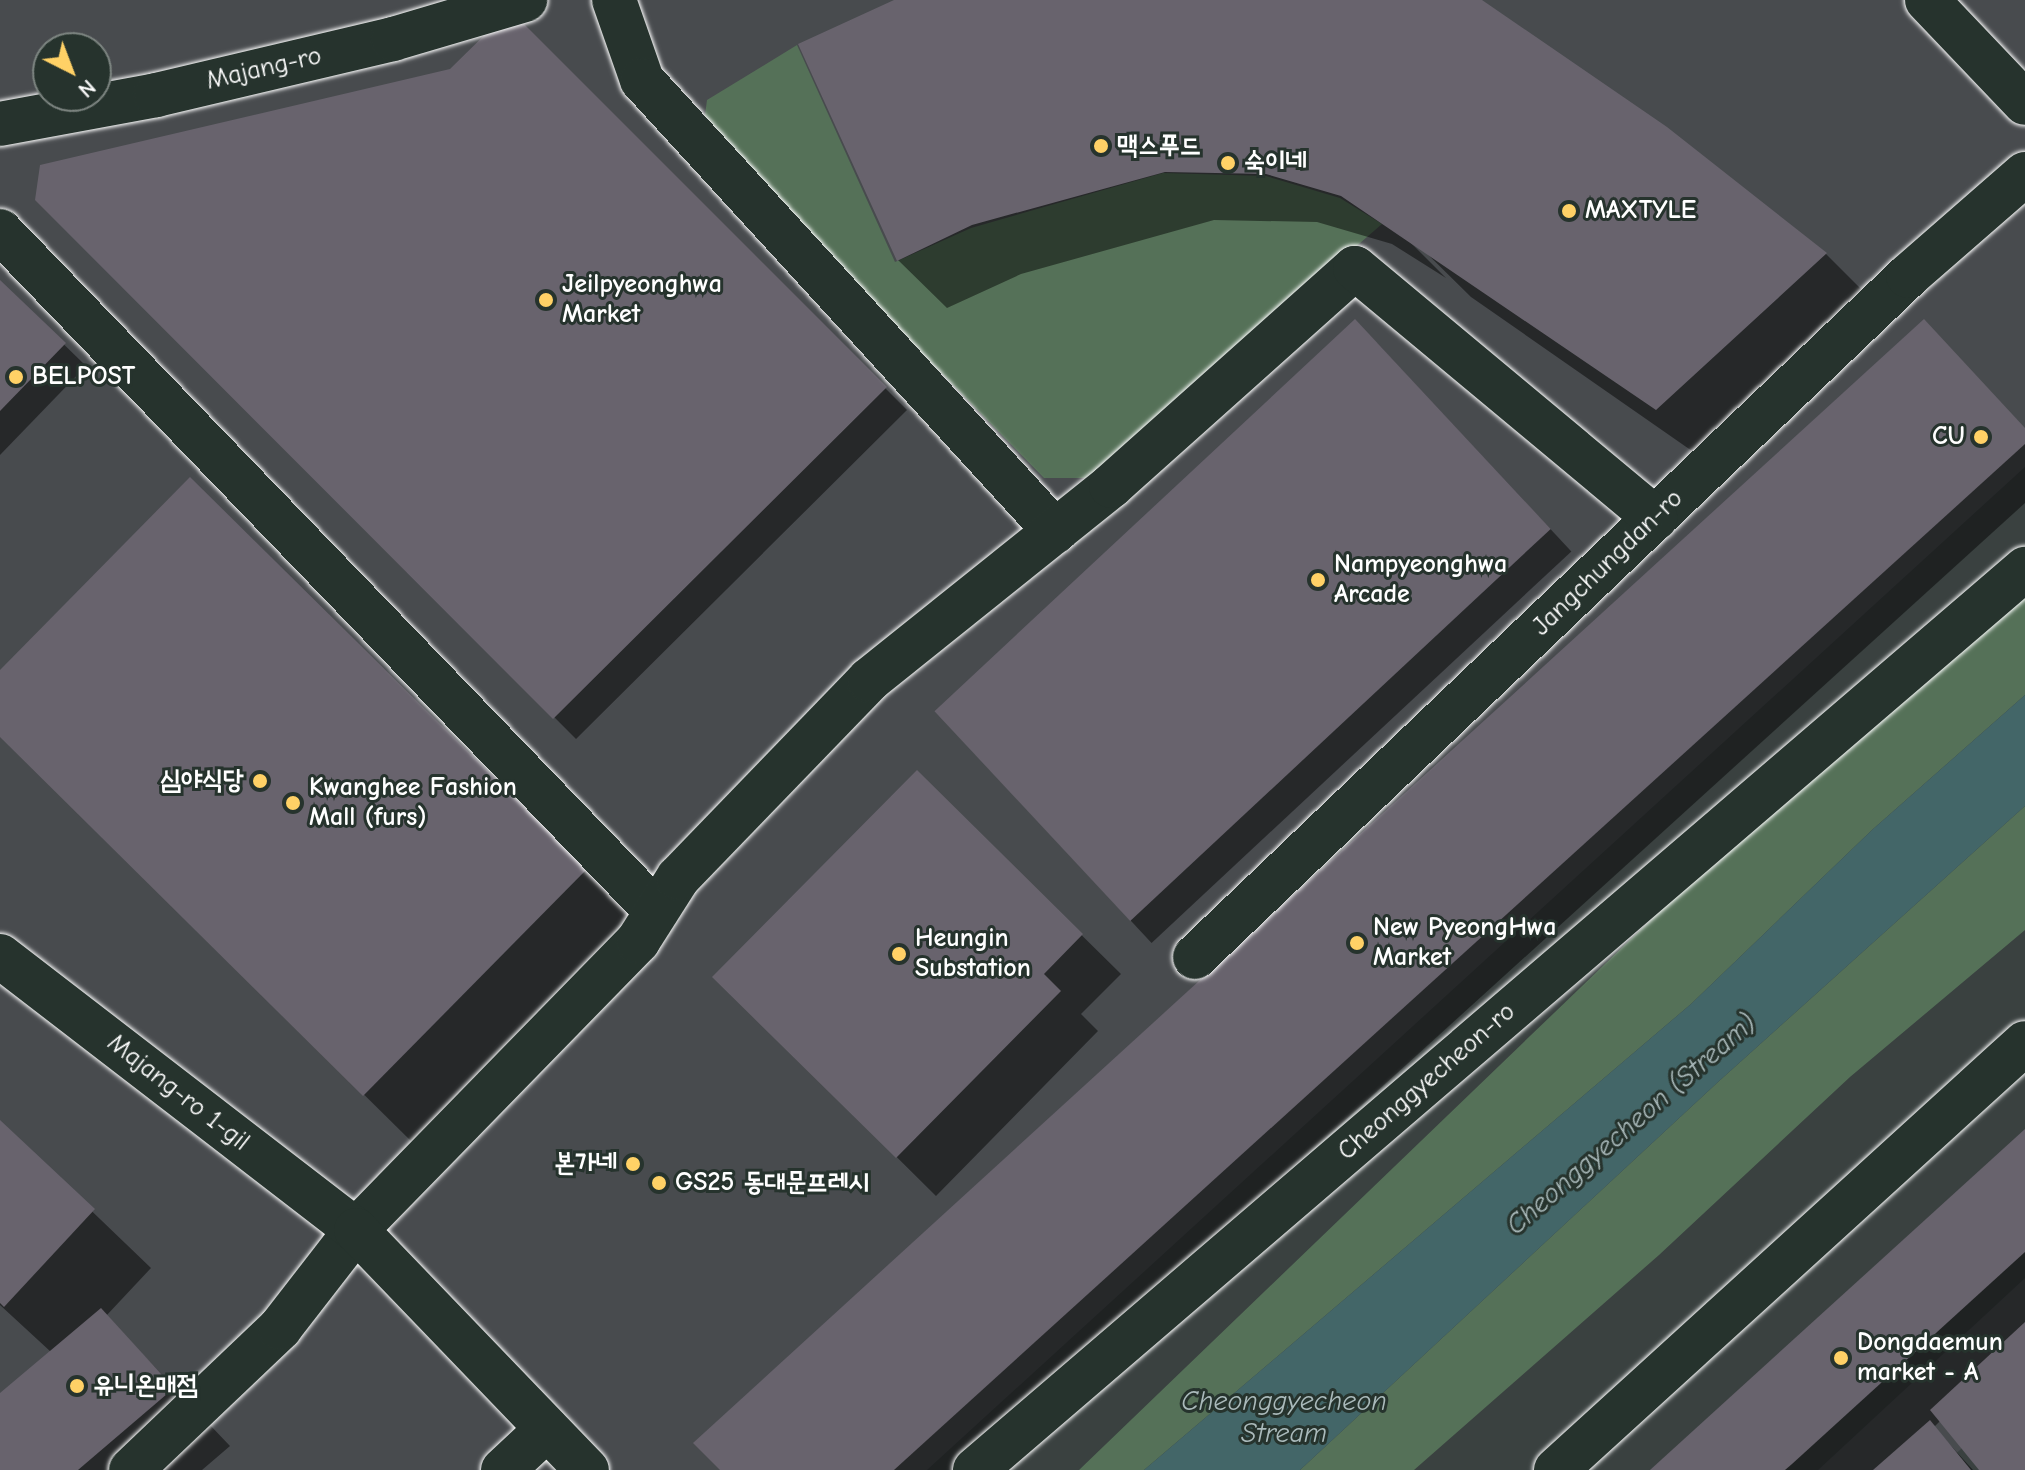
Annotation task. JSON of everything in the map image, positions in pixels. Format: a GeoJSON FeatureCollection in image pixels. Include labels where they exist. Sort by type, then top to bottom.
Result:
{"type":"FeatureCollection","features":[{"type":"Feature","properties":{"kind":"street","name":"Majang-ro"},"geometry":{"type":"LineString","coordinates":[[0,124],[156,95],[379,43],[525,0]]}},
{"type":"Feature","properties":{"kind":"street"},"geometry":{"type":"LineString","coordinates":[[614,0],[642,80],[1055,531]]}},
{"type":"Feature","properties":{"kind":"street"},"geometry":{"type":"LineString","coordinates":[[1927,0],[2025,103]]}},
{"type":"Feature","properties":{"kind":"street","name":"Jangchungdan-ro"},"geometry":{"type":"LineString","coordinates":[[1195,957],[1908,276],[2025,174]]}},
{"type":"Feature","properties":{"kind":"street"},"geometry":{"type":"LineString","coordinates":[[0,231],[656,911]]}},
{"type":"Feature","properties":{"kind":"street"},"geometry":{"type":"LineString","coordinates":[[131,1470],[280,1328],[356,1230],[638,941],[678,878],[869,680],[1111,486],[1355,268],[1655,518]]}},
{"type":"Feature","properties":{"kind":"street","name":"Cheonggyecheon-ro"},"geometry":{"type":"LineString","coordinates":[[975,1470],[2025,569]]}},
{"type":"Feature","properties":{"kind":"street","name":"Majang-ro 1-gil"},"geometry":{"type":"LineString","coordinates":[[0,956],[356,1230],[587,1470]]}},
{"type":"Feature","properties":{"kind":"street"},"geometry":{"type":"LineString","coordinates":[[1556,1470],[2025,1043]]}},
{"type":"Feature","properties":{"kind":"street"},"geometry":{"type":"LineString","coordinates":[[503,1470],[547,1429]]}},
{"type":"Feature","properties":{"kind":"shaded area"},"geometry":{"type":"Polygon","coordinates":[[[0,0],[2025,0],[2025,467],[927,1470],[0,1470],[0,0]]]}},
{"type":"Feature","properties":{"kind":"shaded area"},"geometry":{"type":"Polygon","coordinates":[[[2025,1278],[2025,1332],[1972,1439],[1938,1470],[1818,1470],[2025,1278]]]}},
{"type":"Feature","properties":{"kind":"green space"},"geometry":{"type":"Polygon","coordinates":[[[797,45],[895,262],[971,228],[1163,173],[1266,176],[1340,198],[1382,224],[1089,478],[1044,478],[703,130],[707,100],[797,45]]]}},
{"type":"Feature","properties":{"kind":"green space"},"geometry":{"type":"Polygon","coordinates":[[[2025,588],[2025,695],[1872,830],[1691,1004],[1144,1470],[1079,1470],[1686,886],[2025,588]]]}},
{"type":"Feature","properties":{"kind":"green space"},"geometry":{"type":"Polygon","coordinates":[[[2025,806],[2025,930],[1850,1077],[1659,1255],[1414,1470],[1300,1470],[1718,1082],[2025,806]]]}},
{"type":"Feature","properties":{"kind":"water","name":"Cheonggyecheon Stream"},"geometry":{"type":"Polygon","coordinates":[[[2025,695],[2025,806],[1718,1082],[1300,1470],[1144,1470],[1691,1004],[1872,830],[2025,695]]]}},
{"type":"Feature","properties":{"kind":"building","name":"MAXTYLE"},"geometry":{"type":"Polygon","coordinates":[[[894,0],[1482,0],[1667,127],[1827,253],[1656,410],[1341,196],[1266,174],[1165,172],[972,225],[897,261],[798,44],[894,0]]]}},
{"type":"Feature","properties":{"kind":"building"},"geometry":{"type":"Polygon","coordinates":[[[510,10],[887,387],[553,719],[35,200],[40,165],[450,69],[510,10]]]}},
{"type":"Feature","properties":{"kind":"building","name":"BELPOST"},"geometry":{"type":"Polygon","coordinates":[[[0,280],[66,343],[0,411],[0,280]]]}},
{"type":"Feature","properties":{"kind":"building"},"geometry":{"type":"Polygon","coordinates":[[[1355,319],[1551,529],[1130,921],[934,711],[1355,319]]]}},
{"type":"Feature","properties":{"kind":"building","name":"New PyeongHwa Market"},"geometry":{"type":"Polygon","coordinates":[[[1924,319],[2025,428],[2025,444],[894,1470],[720,1470],[693,1443],[1924,319]]]}},
{"type":"Feature","properties":{"kind":"building","name":"Kwanghee Fashion Mall (furs)"},"geometry":{"type":"Polygon","coordinates":[[[190,477],[587,869],[363,1096],[0,737],[0,670],[190,477]]]}},
{"type":"Feature","properties":{"kind":"building","name":"Heungin Substation"},"geometry":{"type":"Polygon","coordinates":[[[917,770],[1083,934],[1044,974],[1061,991],[896,1158],[712,977],[917,770]]]}},
{"type":"Feature","properties":{"kind":"building"},"geometry":{"type":"Polygon","coordinates":[[[0,1120],[95,1209],[4,1307],[0,1303],[0,1120]]]}},
{"type":"Feature","properties":{"kind":"building","name":"Dongdaemun market - A"},"geometry":{"type":"Polygon","coordinates":[[[2025,1129],[2025,1252],[1792,1464],[1785,1470],[1650,1470],[2025,1129]]]}},
{"type":"Feature","properties":{"kind":"building"},"geometry":{"type":"Polygon","coordinates":[[[101,1308],[174,1388],[78,1470],[0,1470],[0,1393],[101,1308]]]}},
{"type":"Feature","properties":{"kind":"building"},"geometry":{"type":"Polygon","coordinates":[[[2025,1322],[2025,1470],[1979,1470],[1930,1410],[2025,1322]]]}},
{"type":"Feature","properties":{"kind":"building"},"geometry":{"type":"Polygon","coordinates":[[[1930,1420],[1971,1470],[1873,1470],[1930,1420]]]}},
{"type":"Feature","properties":{"kind":"place","name":"맥스푸드"},"geometry":{"type":"Point","coordinates":[1101,146]}},
{"type":"Feature","properties":{"kind":"place","name":"숙이네"},"geometry":{"type":"Point","coordinates":[1228,163]}},
{"type":"Feature","properties":{"kind":"place","name":"MAXTYLE"},"geometry":{"type":"Point","coordinates":[1569,211]}},
{"type":"Feature","properties":{"kind":"place","name":"Jeilpyeonghwa Market"},"geometry":{"type":"Point","coordinates":[546,300]}},
{"type":"Feature","properties":{"kind":"place","name":"BELPOST"},"geometry":{"type":"Point","coordinates":[16,377]}},
{"type":"Feature","properties":{"kind":"place","name":"CU"},"geometry":{"type":"Point","coordinates":[1981,437]}},
{"type":"Feature","properties":{"kind":"place","name":"Nampyeonghwa Arcade"},"geometry":{"type":"Point","coordinates":[1318,580]}},
{"type":"Feature","properties":{"kind":"place","name":"심야식당"},"geometry":{"type":"Point","coordinates":[260,781]}},
{"type":"Feature","properties":{"kind":"place","name":"Kwanghee Fashion Mall (furs)"},"geometry":{"type":"Point","coordinates":[293,803]}},
{"type":"Feature","properties":{"kind":"place","name":"New PyeongHwa Market"},"geometry":{"type":"Point","coordinates":[1357,943]}},
{"type":"Feature","properties":{"kind":"place","name":"Heungin Substation"},"geometry":{"type":"Point","coordinates":[899,954]}},
{"type":"Feature","properties":{"kind":"place","name":"본가네"},"geometry":{"type":"Point","coordinates":[633,1164]}},
{"type":"Feature","properties":{"kind":"place","name":"GS25 동대문프레시"},"geometry":{"type":"Point","coordinates":[659,1183]}},
{"type":"Feature","properties":{"kind":"place","name":"Dongdaemun market - A"},"geometry":{"type":"Point","coordinates":[1841,1358]}},
{"type":"Feature","properties":{"kind":"place","name":"유니온매점"},"geometry":{"type":"Point","coordinates":[77,1386]}},
{"type":"Feature","properties":{"kind":"water label","name":"Cheonggyecheon (Stream)"},"geometry":{"type":"Point","coordinates":[1631,1124]}}]}
